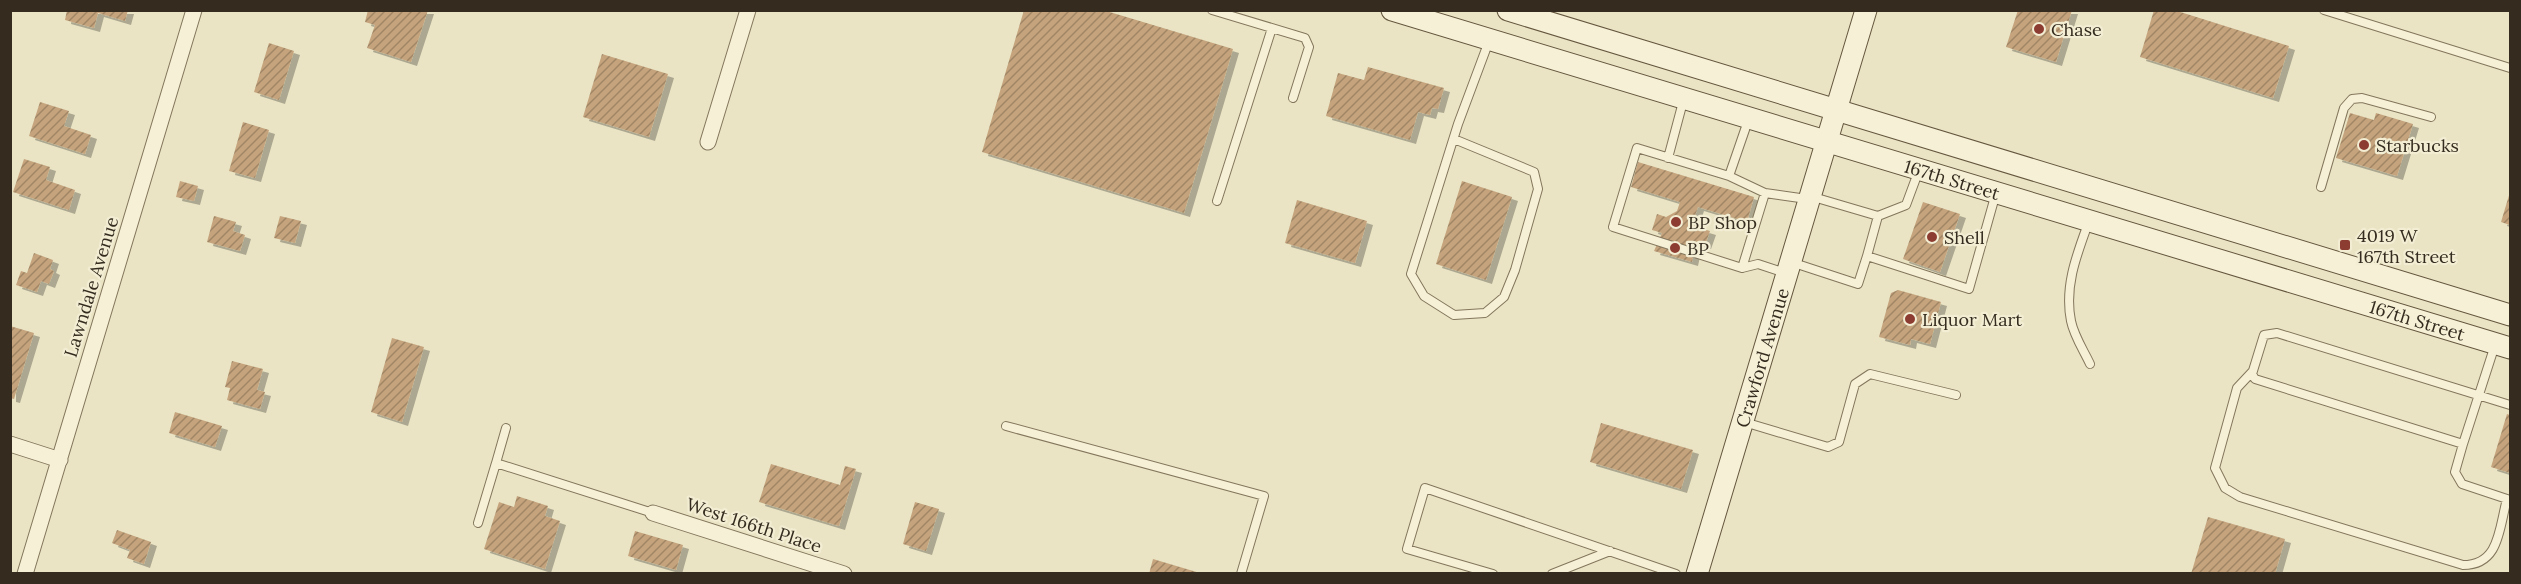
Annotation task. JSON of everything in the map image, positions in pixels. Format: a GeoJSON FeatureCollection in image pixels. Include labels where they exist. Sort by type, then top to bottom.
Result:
{"type":"FeatureCollection","features":[{"type":"Feature","properties":{"kind":"main road","name":"167th Street"},"geometry":{"type":"LineString","coordinates":[[1392,10],[2503,346]]}},
{"type":"Feature","properties":{"kind":"main road","name":"167th Street"},"geometry":{"type":"LineString","coordinates":[[1508,10],[2511,315]]}},
{"type":"Feature","properties":{"kind":"main road","name":"Crawford Avenue"},"geometry":{"type":"LineString","coordinates":[[1697,573],[1866,10]]}},
{"type":"Feature","properties":{"kind":"street","name":"Lawndale Avenue"},"geometry":{"type":"LineString","coordinates":[[25,573],[194,10]]}},
{"type":"Feature","properties":{"kind":"street"},"geometry":{"type":"LineString","coordinates":[[708,142],[748,10]]}},
{"type":"Feature","properties":{"kind":"street"},"geometry":{"type":"LineString","coordinates":[[10,444],[60,460]]}},
{"type":"Feature","properties":{"kind":"street","name":"West 166th Place"},"geometry":{"type":"LineString","coordinates":[[652,513],[844,573]]}},
{"type":"Feature","properties":{"kind":"lane"},"geometry":{"type":"LineString","coordinates":[[1212,10],[1305,38],[1310,47],[1293,98]]}},
{"type":"Feature","properties":{"kind":"lane"},"geometry":{"type":"LineString","coordinates":[[2324,10],[2511,68]]}},
{"type":"Feature","properties":{"kind":"lane"},"geometry":{"type":"LineString","coordinates":[[1217,201],[1272,28]]}},
{"type":"Feature","properties":{"kind":"lane"},"geometry":{"type":"LineString","coordinates":[[1454,139],[1534,172],[1538,189],[1515,270],[1504,297],[1485,313],[1454,315],[1424,297],[1411,274],[1454,139],[1490,39]]}},
{"type":"Feature","properties":{"kind":"lane"},"geometry":{"type":"LineString","coordinates":[[1668,158],[1684,97]]}},
{"type":"Feature","properties":{"kind":"lane"},"geometry":{"type":"LineString","coordinates":[[2321,188],[2344,108],[2352,99],[2362,98],[2431,117]]}},
{"type":"Feature","properties":{"kind":"lane"},"geometry":{"type":"LineString","coordinates":[[1729,176],[1749,118]]}},
{"type":"Feature","properties":{"kind":"lane"},"geometry":{"type":"LineString","coordinates":[[1878,216],[1858,284],[1788,268],[1758,264],[1742,268],[1613,227],[1636,148],[1729,176],[1765,194],[1809,198],[1878,216],[1906,205],[1919,169]]}},
{"type":"Feature","properties":{"kind":"lane"},"geometry":{"type":"LineString","coordinates":[[1867,256],[1969,289],[1996,192]]}},
{"type":"Feature","properties":{"kind":"lane"},"geometry":{"type":"LineString","coordinates":[[1742,268],[1765,194]]}},
{"type":"Feature","properties":{"kind":"lane"},"geometry":{"type":"LineString","coordinates":[[2089,220],[2070,275],[2070,307],[2071,323],[2090,364]]}},
{"type":"Feature","properties":{"kind":"lane"},"geometry":{"type":"LineString","coordinates":[[2503,346],[2480,396],[2454,472],[2462,484],[2509,499],[2492,553],[2486,561],[2475,565],[2463,565],[2240,497],[2225,488],[2215,468],[2237,388],[2252,372],[2264,336],[2277,333],[2480,396],[2511,405]]}},
{"type":"Feature","properties":{"kind":"lane"},"geometry":{"type":"LineString","coordinates":[[2252,372],[2254,379],[2463,444]]}},
{"type":"Feature","properties":{"kind":"lane"},"geometry":{"type":"LineString","coordinates":[[1743,421],[1828,447],[1839,442],[1855,384],[1870,374],[1956,395]]}},
{"type":"Feature","properties":{"kind":"lane"},"geometry":{"type":"LineString","coordinates":[[1006,426],[1264,496],[1241,573]]}},
{"type":"Feature","properties":{"kind":"lane"},"geometry":{"type":"LineString","coordinates":[[478,523],[506,428]]}},
{"type":"Feature","properties":{"kind":"lane"},"geometry":{"type":"LineString","coordinates":[[496,463],[652,513]]}},
{"type":"Feature","properties":{"kind":"lane"},"geometry":{"type":"LineString","coordinates":[[1493,573],[1407,549],[1425,488],[1676,573]]}},
{"type":"Feature","properties":{"kind":"lane"},"geometry":{"type":"LineString","coordinates":[[1552,573],[1610,551]]}},
{"type":"Feature","properties":{"kind":"building"},"geometry":{"type":"Polygon","coordinates":[[[67,10],[128,10],[125,21],[98,13],[94,28],[65,20],[67,10]]]}},
{"type":"Feature","properties":{"kind":"building"},"geometry":{"type":"Polygon","coordinates":[[[368,10],[428,10],[411,62],[367,48],[375,25],[365,22],[368,10]]]}},
{"type":"Feature","properties":{"kind":"building"},"geometry":{"type":"Polygon","coordinates":[[[1024,10],[1103,10],[1233,49],[1184,213],[982,152],[1024,10]]]}},
{"type":"Feature","properties":{"kind":"building","name":"Chase"},"geometry":{"type":"Polygon","coordinates":[[[2018,10],[2072,10],[2056,62],[2006,47],[2018,10]]]}},
{"type":"Feature","properties":{"kind":"building"},"geometry":{"type":"Polygon","coordinates":[[[2154,10],[2174,10],[2289,46],[2273,98],[2140,57],[2154,10]]]}},
{"type":"Feature","properties":{"kind":"building"},"geometry":{"type":"Polygon","coordinates":[[[269,43],[294,51],[279,100],[254,92],[269,43]]]}},
{"type":"Feature","properties":{"kind":"building"},"geometry":{"type":"Polygon","coordinates":[[[602,54],[668,74],[649,137],[583,117],[602,54]]]}},
{"type":"Feature","properties":{"kind":"building"},"geometry":{"type":"Polygon","coordinates":[[[1368,67],[1444,88],[1438,109],[1432,108],[1430,115],[1418,112],[1410,140],[1326,116],[1338,73],[1364,80],[1368,67]]]}},
{"type":"Feature","properties":{"kind":"building"},"geometry":{"type":"Polygon","coordinates":[[[40,102],[69,111],[64,126],[91,135],[85,154],[29,136],[40,102]]]}},
{"type":"Feature","properties":{"kind":"building"},"geometry":{"type":"Polygon","coordinates":[[[2350,113],[2374,120],[2376,113],[2413,124],[2397,176],[2336,158],[2350,113]]]}},
{"type":"Feature","properties":{"kind":"building"},"geometry":{"type":"Polygon","coordinates":[[[243,122],[269,130],[255,178],[229,171],[243,122]]]}},
{"type":"Feature","properties":{"kind":"building"},"geometry":{"type":"Polygon","coordinates":[[[24,159],[50,167],[46,180],[75,190],[69,210],[13,192],[24,159]]]}},
{"type":"Feature","properties":{"kind":"building","name":"BP"},"geometry":{"type":"Polygon","coordinates":[[[1638,162],[1754,197],[1747,222],[1698,207],[1695,216],[1700,228],[1710,231],[1705,245],[1696,243],[1692,262],[1654,251],[1662,233],[1652,230],[1657,214],[1666,217],[1677,211],[1680,202],[1631,187],[1638,162]]]}},
{"type":"Feature","properties":{"kind":"building"},"geometry":{"type":"Polygon","coordinates":[[[180,181],[198,186],[194,201],[176,197],[180,181]]]}},
{"type":"Feature","properties":{"kind":"building"},"geometry":{"type":"Polygon","coordinates":[[[1462,181],[1512,197],[1486,280],[1436,264],[1462,181]]]}},
{"type":"Feature","properties":{"kind":"building"},"geometry":{"type":"Polygon","coordinates":[[[2510,192],[2510,225],[2501,222],[2510,192]]]}},
{"type":"Feature","properties":{"kind":"building"},"geometry":{"type":"Polygon","coordinates":[[[1297,200],[1367,221],[1355,263],[1285,243],[1297,200]]]}},
{"type":"Feature","properties":{"kind":"building","name":"Shell"},"geometry":{"type":"Polygon","coordinates":[[[1923,202],[1960,214],[1940,272],[1903,259],[1923,202]]]}},
{"type":"Feature","properties":{"kind":"building"},"geometry":{"type":"Polygon","coordinates":[[[214,216],[236,222],[233,231],[245,235],[240,251],[207,242],[214,216]]]}},
{"type":"Feature","properties":{"kind":"building"},"geometry":{"type":"Polygon","coordinates":[[[280,216],[301,221],[295,243],[274,238],[280,216]]]}},
{"type":"Feature","properties":{"kind":"building"},"geometry":{"type":"Polygon","coordinates":[[[34,253],[53,260],[50,269],[54,271],[49,284],[41,281],[37,292],[16,285],[21,271],[27,273],[34,253]]]}},
{"type":"Feature","properties":{"kind":"building","name":"Liquor Mart"},"geometry":{"type":"Polygon","coordinates":[[[1898,290],[1941,302],[1930,344],[1911,339],[1910,345],[1879,337],[1891,293],[1898,290]]]}},
{"type":"Feature","properties":{"kind":"building"},"geometry":{"type":"Polygon","coordinates":[[[10,326],[34,333],[14,399],[10,398],[10,326]]]}},
{"type":"Feature","properties":{"kind":"building"},"geometry":{"type":"Polygon","coordinates":[[[392,338],[424,347],[402,422],[371,412],[392,338]]]}},
{"type":"Feature","properties":{"kind":"building"},"geometry":{"type":"Polygon","coordinates":[[[232,361],[263,369],[257,390],[265,392],[260,409],[227,400],[230,388],[225,387],[232,361]]]}},
{"type":"Feature","properties":{"kind":"building"},"geometry":{"type":"Polygon","coordinates":[[[175,412],[222,426],[215,447],[169,433],[175,412]]]}},
{"type":"Feature","properties":{"kind":"building"},"geometry":{"type":"Polygon","coordinates":[[[2507,414],[2510,415],[2510,473],[2491,467],[2507,414]]]}},
{"type":"Feature","properties":{"kind":"building"},"geometry":{"type":"Polygon","coordinates":[[[1601,423],[1693,450],[1681,489],[1590,462],[1601,423]]]}},
{"type":"Feature","properties":{"kind":"building"},"geometry":{"type":"Polygon","coordinates":[[[771,464],[840,485],[845,466],[856,469],[839,526],[759,502],[771,464]]]}},
{"type":"Feature","properties":{"kind":"building"},"geometry":{"type":"Polygon","coordinates":[[[517,496],[548,506],[545,516],[560,521],[545,569],[484,549],[499,502],[514,507],[517,496]]]}},
{"type":"Feature","properties":{"kind":"building"},"geometry":{"type":"Polygon","coordinates":[[[915,502],[939,509],[926,551],[903,544],[915,502]]]}},
{"type":"Feature","properties":{"kind":"building"},"geometry":{"type":"Polygon","coordinates":[[[2208,517],[2285,539],[2275,574],[2191,574],[2208,517]]]}},
{"type":"Feature","properties":{"kind":"building"},"geometry":{"type":"Polygon","coordinates":[[[117,530],[151,542],[144,564],[127,558],[130,550],[112,543],[117,530]]]}},
{"type":"Feature","properties":{"kind":"building"},"geometry":{"type":"Polygon","coordinates":[[[635,531],[683,545],[676,570],[628,556],[635,531]]]}},
{"type":"Feature","properties":{"kind":"building"},"geometry":{"type":"Polygon","coordinates":[[[1153,559],[1200,573],[1200,574],[1149,574],[1153,559]]]}},
{"type":"Feature","properties":{"kind":"place","name":"Chase"},"geometry":{"type":"Point","coordinates":[2039,29]}},
{"type":"Feature","properties":{"kind":"place","name":"Starbucks"},"geometry":{"type":"Point","coordinates":[2364,145]}},
{"type":"Feature","properties":{"kind":"place","name":"BP Shop"},"geometry":{"type":"Point","coordinates":[1676,222]}},
{"type":"Feature","properties":{"kind":"place","name":"Shell"},"geometry":{"type":"Point","coordinates":[1932,237]}},
{"type":"Feature","properties":{"kind":"place","name":"4019 W 167th Street"},"geometry":{"type":"Point","coordinates":[2345,245]}},
{"type":"Feature","properties":{"kind":"place","name":"BP"},"geometry":{"type":"Point","coordinates":[1675,248]}},
{"type":"Feature","properties":{"kind":"place","name":"Liquor Mart"},"geometry":{"type":"Point","coordinates":[1910,319]}}]}
